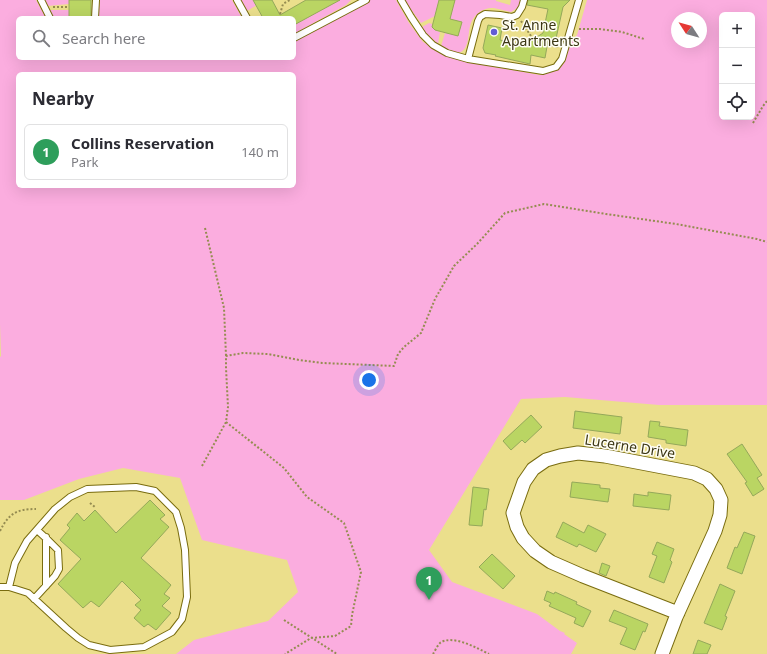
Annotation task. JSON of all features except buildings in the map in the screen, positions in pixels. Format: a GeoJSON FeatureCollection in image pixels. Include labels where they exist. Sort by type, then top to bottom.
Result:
{"type":"FeatureCollection","features":[{"type":"Feature","properties":{"kind":"street","name":"Lucerne Drive"},"geometry":{"type":"LineString","coordinates":[[662,654],[720,515],[721,500],[716,489],[707,480],[694,473],[605,456],[578,453],[546,460],[533,470],[524,482],[513,513],[516,527],[523,538],[535,551],[551,562],[583,576],[678,613]]}},
{"type":"Feature","properties":{"kind":"lane"},"geometry":{"type":"LineString","coordinates":[[41,0],[49,16]]}},
{"type":"Feature","properties":{"kind":"lane"},"geometry":{"type":"LineString","coordinates":[[95,16],[96,0]]}},
{"type":"Feature","properties":{"kind":"lane"},"geometry":{"type":"LineString","coordinates":[[238,0],[246,16]]}},
{"type":"Feature","properties":{"kind":"lane"},"geometry":{"type":"LineString","coordinates":[[296,37],[366,0]]}},
{"type":"Feature","properties":{"kind":"lane"},"geometry":{"type":"LineString","coordinates":[[401,0],[423,35],[433,45],[447,53],[468,59],[543,71],[556,67],[562,59],[580,0]]}},
{"type":"Feature","properties":{"kind":"lane"},"geometry":{"type":"LineString","coordinates":[[468,59],[480,17],[485,14],[512,17],[517,14],[522,7],[524,0]]}},
{"type":"Feature","properties":{"kind":"lane"},"geometry":{"type":"LineString","coordinates":[[0,587],[9,587],[28,593],[66,628],[89,645],[110,650],[144,647],[172,632],[182,619],[187,597],[185,550],[176,512],[155,492],[136,487],[87,489],[70,497],[55,509],[27,541],[15,563],[9,587]]}},
{"type":"Feature","properties":{"kind":"lane"},"geometry":{"type":"LineString","coordinates":[[34,599],[55,576],[59,569],[58,550],[37,530]]}},
{"type":"Feature","properties":{"kind":"lane"},"geometry":{"type":"LineString","coordinates":[[46,538],[46,586]]}},
{"type":"Feature","properties":{"kind":"path"},"geometry":{"type":"LineString","coordinates":[[280,14],[283,4],[290,0]]}},
{"type":"Feature","properties":{"kind":"path"},"geometry":{"type":"LineString","coordinates":[[44,8],[69,7]]}},
{"type":"Feature","properties":{"kind":"path"},"geometry":{"type":"LineString","coordinates":[[517,14],[534,39]]}},
{"type":"Feature","properties":{"kind":"path"},"geometry":{"type":"LineString","coordinates":[[572,27],[579,29],[600,29],[622,32],[644,39]]}},
{"type":"Feature","properties":{"kind":"path"},"geometry":{"type":"LineString","coordinates":[[753,123],[767,101]]}},
{"type":"Feature","properties":{"kind":"path"},"geometry":{"type":"LineString","coordinates":[[226,356],[243,353],[268,354],[322,363],[394,366],[398,354],[404,347],[421,334],[435,299],[454,266],[477,244],[505,213],[544,204],[676,224],[767,242]]}},
{"type":"Feature","properties":{"kind":"path"},"geometry":{"type":"LineString","coordinates":[[202,466],[226,422],[228,407],[224,308],[204,228]]}},
{"type":"Feature","properties":{"kind":"path"},"geometry":{"type":"LineString","coordinates":[[226,422],[284,468],[306,497],[344,523],[361,572],[350,626],[335,636],[310,638],[284,654]]}},
{"type":"Feature","properties":{"kind":"path"},"geometry":{"type":"LineString","coordinates":[[90,503],[96,508]]}},
{"type":"Feature","properties":{"kind":"path"},"geometry":{"type":"LineString","coordinates":[[0,531],[5,521],[14,513],[24,509],[36,509]]}},
{"type":"Feature","properties":{"kind":"path"},"geometry":{"type":"LineString","coordinates":[[284,620],[337,654]]}},
{"type":"Feature","properties":{"kind":"path"},"geometry":{"type":"LineString","coordinates":[[433,654],[439,644],[448,640],[468,644],[489,654]]}},
{"type":"Feature","properties":{"kind":"shaded area"},"geometry":{"type":"Polygon","coordinates":[[[0,0],[36,0],[45,16],[16,16],[16,60],[296,60],[296,41],[370,0],[396,0],[409,23],[423,42],[444,54],[489,66],[540,75],[558,70],[564,63],[572,40],[577,35],[587,0],[767,0],[767,405],[659,405],[565,397],[521,399],[429,550],[452,582],[537,614],[565,633],[564,634],[577,643],[571,654],[176,654],[194,640],[268,621],[298,592],[287,560],[202,540],[180,478],[123,468],[79,479],[24,500],[0,500],[0,0]]]}},
{"type":"Feature","properties":{"kind":"shaded area"},"geometry":{"type":"Polygon","coordinates":[[[44,0],[69,0],[69,4],[47,6],[44,0]]]}},
{"type":"Feature","properties":{"kind":"shaded area"},"geometry":{"type":"Polygon","coordinates":[[[100,0],[232,0],[241,16],[98,16],[100,0]]]}},
{"type":"Feature","properties":{"kind":"shaded area"},"geometry":{"type":"Polygon","coordinates":[[[241,0],[254,0],[257,5],[247,11],[241,0]]]}},
{"type":"Feature","properties":{"kind":"shaded area"},"geometry":{"type":"Polygon","coordinates":[[[340,0],[351,0],[346,5],[296,33],[296,24],[340,0]]]}},
{"type":"Feature","properties":{"kind":"shaded area"},"geometry":{"type":"Polygon","coordinates":[[[404,0],[439,0],[435,16],[421,23],[404,0]]]}},
{"type":"Feature","properties":{"kind":"shaded area"},"geometry":{"type":"Polygon","coordinates":[[[455,0],[496,0],[510,5],[511,0],[520,0],[519,7],[511,12],[489,8],[479,12],[473,18],[464,49],[458,53],[441,46],[445,33],[458,36],[462,22],[450,19],[455,0]]]}},
{"type":"Feature","properties":{"kind":"shaded area"},"geometry":{"type":"Polygon","coordinates":[[[48,10],[69,10],[69,16],[52,16],[48,10]]]}},
{"type":"Feature","properties":{"kind":"shaded area"},"geometry":{"type":"Polygon","coordinates":[[[429,23],[432,24],[433,29],[440,32],[438,44],[425,32],[422,27],[429,23]]]}},
{"type":"Feature","properties":{"kind":"place","name":"St. Anne Apartments"},"geometry":{"type":"Point","coordinates":[494,32]}},
{"type":"Feature","properties":{"kind":"place","name":"Collins Reservation"},"geometry":{"type":"Point","coordinates":[429,600]}}]}
